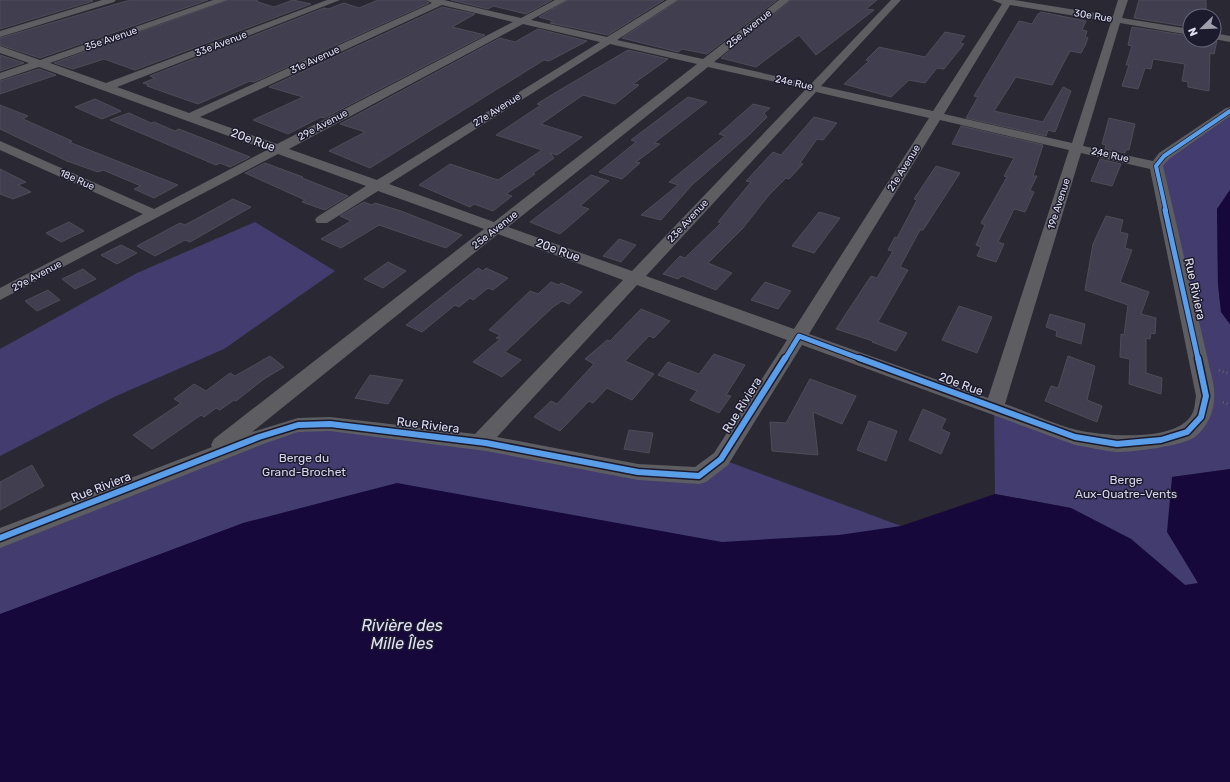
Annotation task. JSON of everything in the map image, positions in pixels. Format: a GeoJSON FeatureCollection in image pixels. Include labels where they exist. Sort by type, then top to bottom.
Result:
{"type":"FeatureCollection","features":[{"type":"Feature","properties":{"kind":"street"},"geometry":{"type":"LineString","coordinates":[[0,34],[111,0]]}},
{"type":"Feature","properties":{"kind":"street","name":"35e Avenue"},"geometry":{"type":"LineString","coordinates":[[0,77],[222,0]]}},
{"type":"Feature","properties":{"kind":"street","name":"33e Avenue"},"geometry":{"type":"LineString","coordinates":[[107,87],[335,0]]}},
{"type":"Feature","properties":{"kind":"street","name":"29e Avenue"},"geometry":{"type":"LineString","coordinates":[[0,295],[562,0]]}},
{"type":"Feature","properties":{"kind":"street","name":"27e Avenue"},"geometry":{"type":"LineString","coordinates":[[322,220],[673,0]]}},
{"type":"Feature","properties":{"kind":"street","name":"25e Avenue"},"geometry":{"type":"LineString","coordinates":[[204,458],[785,0]]}},
{"type":"Feature","properties":{"kind":"street","name":"23e Avenue"},"geometry":{"type":"LineString","coordinates":[[479,443],[896,0]]}},
{"type":"Feature","properties":{"kind":"street","name":"19e Avenue"},"geometry":{"type":"LineString","coordinates":[[994,408],[1124,0]]}},
{"type":"Feature","properties":{"kind":"street","name":"24e Rue"},"geometry":{"type":"LineString","coordinates":[[436,1],[1156,166]]}},
{"type":"Feature","properties":{"kind":"street","name":"31e Avenue"},"geometry":{"type":"LineString","coordinates":[[190,118],[436,1]]}},
{"type":"Feature","properties":{"kind":"street","name":"30e Rue"},"geometry":{"type":"LineString","coordinates":[[1005,1],[1182,31]]}},
{"type":"Feature","properties":{"kind":"street","name":"21e Avenue"},"geometry":{"type":"LineString","coordinates":[[799,336],[937,116],[1005,1]]}},
{"type":"Feature","properties":{"kind":"street","name":"20e Rue"},"geometry":{"type":"LineString","coordinates":[[0,49],[799,336],[1075,437],[1117,444]]}},
{"type":"Feature","properties":{"kind":"street"},"geometry":{"type":"LineString","coordinates":[[1156,166],[1164,156],[1230,111]]}},
{"type":"Feature","properties":{"kind":"street","name":"18e Rue"},"geometry":{"type":"LineString","coordinates":[[0,145],[154,214]]}},
{"type":"Feature","properties":{"kind":"street","name":"Rue Riviera"},"geometry":{"type":"LineString","coordinates":[[1117,444],[1161,440],[1187,432],[1200,417],[1206,396],[1156,166]]}},
{"type":"Feature","properties":{"kind":"street","name":"Rue Riviera"},"geometry":{"type":"LineString","coordinates":[[0,538],[259,437],[298,425],[330,424],[479,443],[638,472],[699,476],[721,459],[799,336]]}},
{"type":"Feature","properties":{"kind":"green space","name":"Berge Aux-Quatre-Vents"},"geometry":{"type":"Polygon","coordinates":[[[1230,108],[1230,190],[1217,209],[1218,284],[1221,312],[1230,324],[1230,469],[1172,477],[1198,584],[1185,585],[1131,539],[1071,508],[995,494],[994,408],[1075,437],[1161,440],[1201,417],[1157,164],[1230,108]]]}},
{"type":"Feature","properties":{"kind":"green space"},"geometry":{"type":"Polygon","coordinates":[[[255,222],[335,271],[224,349],[114,397],[0,456],[0,349],[137,273],[255,222]]]}},
{"type":"Feature","properties":{"kind":"green space","name":"Berge du Grand-Brochet"},"geometry":{"type":"Polygon","coordinates":[[[298,425],[699,476],[721,459],[901,526],[0,782],[0,538],[298,425]]]}},
{"type":"Feature","properties":{"kind":"water"},"geometry":{"type":"Polygon","coordinates":[[[1230,190],[1230,324],[1221,312],[1218,284],[1217,209],[1230,190]]]}},
{"type":"Feature","properties":{"kind":"water","name":"Rivière des Mille Îles"},"geometry":{"type":"Polygon","coordinates":[[[1230,469],[1230,782],[0,782],[0,614],[243,523],[397,483],[722,542],[839,535],[901,526],[995,494],[1071,508],[1131,539],[1185,585],[1198,583],[1167,532],[1172,477],[1230,469]]]}},
{"type":"Feature","properties":{"kind":"building"},"geometry":{"type":"Polygon","coordinates":[[[0,0],[89,0],[93,1],[0,29],[0,0]]]}},
{"type":"Feature","properties":{"kind":"building"},"geometry":{"type":"Polygon","coordinates":[[[130,0],[208,0],[40,58],[0,45],[0,38],[130,0]]]}},
{"type":"Feature","properties":{"kind":"building"},"geometry":{"type":"Polygon","coordinates":[[[228,0],[257,0],[258,2],[274,7],[293,0],[311,4],[135,70],[104,59],[73,69],[54,63],[228,0]]]}},
{"type":"Feature","properties":{"kind":"building"},"geometry":{"type":"Polygon","coordinates":[[[378,0],[425,0],[429,3],[254,82],[250,81],[198,104],[147,86],[149,85],[143,83],[155,78],[150,76],[324,8],[328,9],[344,3],[359,8],[378,0]]]}},
{"type":"Feature","properties":{"kind":"building"},"geometry":{"type":"Polygon","coordinates":[[[451,0],[552,0],[526,14],[493,6],[488,9],[451,0]]]}},
{"type":"Feature","properties":{"kind":"building"},"geometry":{"type":"Polygon","coordinates":[[[568,0],[664,0],[608,35],[550,23],[553,21],[539,17],[568,0]]]}},
{"type":"Feature","properties":{"kind":"building"},"geometry":{"type":"Polygon","coordinates":[[[679,0],[777,0],[707,54],[682,49],[678,52],[622,38],[679,0]]]}},
{"type":"Feature","properties":{"kind":"building"},"geometry":{"type":"Polygon","coordinates":[[[791,0],[877,0],[866,9],[874,10],[816,55],[799,35],[756,67],[721,58],[791,0]]]}},
{"type":"Feature","properties":{"kind":"building"},"geometry":{"type":"Polygon","coordinates":[[[1139,0],[1206,0],[1206,8],[1182,8],[1182,26],[1134,18],[1139,0]]]}},
{"type":"Feature","properties":{"kind":"building"},"geometry":{"type":"Polygon","coordinates":[[[442,7],[475,14],[452,27],[485,35],[324,118],[321,117],[288,134],[253,120],[303,97],[269,87],[442,7]]]}},
{"type":"Feature","properties":{"kind":"building"},"geometry":{"type":"Polygon","coordinates":[[[1041,12],[1086,21],[1082,30],[1087,31],[1085,37],[1088,38],[1085,46],[1081,53],[1070,51],[1052,85],[1016,77],[994,111],[1043,122],[1063,87],[1071,91],[1055,132],[1048,130],[1046,136],[966,118],[978,97],[974,96],[1019,21],[1032,24],[1041,12]]]}},
{"type":"Feature","properties":{"kind":"building"},"geometry":{"type":"Polygon","coordinates":[[[1132,27],[1182,35],[1182,48],[1215,48],[1214,54],[1210,53],[1209,91],[1188,87],[1188,82],[1182,81],[1185,64],[1153,59],[1151,69],[1145,68],[1138,89],[1122,86],[1129,65],[1126,65],[1132,46],[1128,45],[1132,27]]]}},
{"type":"Feature","properties":{"kind":"building"},"geometry":{"type":"Polygon","coordinates":[[[538,29],[587,41],[549,61],[544,60],[370,168],[329,151],[365,132],[340,124],[500,38],[515,42],[538,29]]]}},
{"type":"Feature","properties":{"kind":"building"},"geometry":{"type":"Polygon","coordinates":[[[945,32],[965,36],[960,43],[964,44],[944,69],[937,68],[925,83],[909,80],[891,97],[844,84],[869,61],[866,60],[879,47],[925,57],[945,32]]]}},
{"type":"Feature","properties":{"kind":"building"},"geometry":{"type":"Polygon","coordinates":[[[628,50],[668,59],[633,84],[639,85],[615,104],[583,95],[541,124],[582,137],[557,155],[550,153],[554,158],[533,173],[535,174],[506,194],[512,196],[493,211],[474,204],[470,207],[419,185],[450,164],[498,180],[542,150],[496,135],[541,105],[537,104],[628,50]]]}},
{"type":"Feature","properties":{"kind":"building"},"geometry":{"type":"Polygon","coordinates":[[[0,55],[24,63],[0,71],[0,55]]]}},
{"type":"Feature","properties":{"kind":"building"},"geometry":{"type":"Polygon","coordinates":[[[39,69],[56,75],[0,94],[0,81],[39,69]]]}},
{"type":"Feature","properties":{"kind":"building"},"geometry":{"type":"Polygon","coordinates":[[[688,97],[707,102],[654,143],[660,144],[636,162],[640,163],[622,179],[599,172],[636,142],[631,140],[688,97]]]}},
{"type":"Feature","properties":{"kind":"building"},"geometry":{"type":"Polygon","coordinates":[[[95,99],[121,111],[102,119],[75,107],[95,99]]]}},
{"type":"Feature","properties":{"kind":"building"},"geometry":{"type":"Polygon","coordinates":[[[753,104],[770,108],[764,113],[767,117],[749,135],[692,185],[661,220],[641,215],[678,185],[669,182],[725,136],[719,134],[753,104]]]}},
{"type":"Feature","properties":{"kind":"building"},"geometry":{"type":"Polygon","coordinates":[[[0,105],[28,116],[23,119],[72,141],[69,142],[178,185],[154,198],[134,189],[141,186],[103,170],[98,172],[67,161],[0,129],[0,105]]]}},
{"type":"Feature","properties":{"kind":"building"},"geometry":{"type":"Polygon","coordinates":[[[129,113],[151,123],[154,122],[175,131],[179,129],[250,157],[230,167],[220,163],[216,165],[110,120],[129,113]]]}},
{"type":"Feature","properties":{"kind":"building"},"geometry":{"type":"Polygon","coordinates":[[[814,117],[837,123],[823,140],[817,139],[800,163],[803,164],[789,179],[786,178],[769,195],[743,228],[708,263],[732,273],[716,290],[682,276],[678,279],[663,274],[680,256],[685,258],[721,223],[718,222],[751,182],[746,181],[773,152],[781,155],[814,117]]]}},
{"type":"Feature","properties":{"kind":"building"},"geometry":{"type":"Polygon","coordinates":[[[1109,118],[1135,124],[1129,150],[1126,150],[1125,153],[1105,149],[1106,145],[1102,144],[1109,118]]]}},
{"type":"Feature","properties":{"kind":"building"},"geometry":{"type":"Polygon","coordinates":[[[961,126],[1043,145],[1033,176],[1037,176],[1030,190],[1034,192],[1025,212],[1014,209],[998,242],[1004,244],[996,262],[977,256],[981,247],[976,245],[985,225],[981,223],[1007,177],[1004,176],[1014,158],[952,144],[961,126]]]}},
{"type":"Feature","properties":{"kind":"building"},"geometry":{"type":"Polygon","coordinates":[[[1100,159],[1121,164],[1112,186],[1091,181],[1100,159]]]}},
{"type":"Feature","properties":{"kind":"building"},"geometry":{"type":"Polygon","coordinates":[[[265,163],[348,196],[325,210],[302,202],[305,200],[245,173],[265,163]]]}},
{"type":"Feature","properties":{"kind":"building"},"geometry":{"type":"Polygon","coordinates":[[[936,166],[960,173],[923,230],[920,230],[900,267],[908,270],[878,322],[907,333],[896,351],[872,342],[873,341],[836,329],[871,276],[877,278],[893,251],[888,250],[895,237],[897,238],[917,200],[914,199],[936,166]]]}},
{"type":"Feature","properties":{"kind":"building"},"geometry":{"type":"Polygon","coordinates":[[[0,169],[26,182],[18,185],[31,192],[13,199],[0,194],[0,169]]]}},
{"type":"Feature","properties":{"kind":"building"},"geometry":{"type":"Polygon","coordinates":[[[591,175],[609,181],[580,206],[589,209],[560,234],[530,222],[591,175]]]}},
{"type":"Feature","properties":{"kind":"building"},"geometry":{"type":"Polygon","coordinates":[[[233,199],[251,207],[190,242],[185,240],[155,256],[137,246],[180,223],[185,225],[233,199]]]}},
{"type":"Feature","properties":{"kind":"building"},"geometry":{"type":"Polygon","coordinates":[[[364,202],[372,205],[375,203],[401,211],[462,235],[446,248],[379,225],[341,248],[321,239],[351,221],[340,216],[364,202]]]}},
{"type":"Feature","properties":{"kind":"building"},"geometry":{"type":"Polygon","coordinates":[[[819,212],[840,218],[814,253],[792,246],[819,212]]]}},
{"type":"Feature","properties":{"kind":"building"},"geometry":{"type":"Polygon","coordinates":[[[1106,216],[1123,220],[1120,232],[1128,234],[1125,248],[1132,250],[1120,282],[1149,292],[1141,314],[1156,318],[1155,334],[1151,333],[1150,339],[1146,338],[1146,373],[1162,378],[1161,394],[1129,384],[1130,359],[1120,357],[1121,334],[1124,335],[1128,305],[1085,290],[1093,244],[1106,216]]]}},
{"type":"Feature","properties":{"kind":"building"},"geometry":{"type":"Polygon","coordinates":[[[69,222],[84,231],[61,242],[46,233],[69,222]]]}},
{"type":"Feature","properties":{"kind":"building"},"geometry":{"type":"Polygon","coordinates":[[[619,239],[636,245],[621,262],[603,256],[619,239]]]}},
{"type":"Feature","properties":{"kind":"building"},"geometry":{"type":"Polygon","coordinates":[[[121,245],[137,253],[117,264],[101,255],[121,245]]]}},
{"type":"Feature","properties":{"kind":"building"},"geometry":{"type":"Polygon","coordinates":[[[388,262],[406,271],[383,288],[364,279],[388,262]]]}},
{"type":"Feature","properties":{"kind":"building"},"geometry":{"type":"Polygon","coordinates":[[[478,268],[483,271],[486,268],[508,278],[493,290],[488,288],[473,300],[470,298],[459,307],[455,305],[422,332],[406,325],[478,268]]]}},
{"type":"Feature","properties":{"kind":"building"},"geometry":{"type":"Polygon","coordinates":[[[83,269],[96,279],[75,289],[62,279],[83,269]]]}},
{"type":"Feature","properties":{"kind":"building"},"geometry":{"type":"Polygon","coordinates":[[[551,282],[559,285],[561,283],[582,292],[569,304],[562,301],[553,307],[505,352],[521,360],[502,377],[473,362],[500,339],[496,338],[500,335],[489,330],[530,291],[538,294],[551,282]]]}},
{"type":"Feature","properties":{"kind":"building"},"geometry":{"type":"Polygon","coordinates":[[[765,282],[791,291],[778,309],[751,300],[765,282]]]}},
{"type":"Feature","properties":{"kind":"building"},"geometry":{"type":"Polygon","coordinates":[[[48,290],[60,300],[37,311],[25,301],[48,290]]]}},
{"type":"Feature","properties":{"kind":"building"},"geometry":{"type":"Polygon","coordinates":[[[959,306],[992,317],[977,353],[942,340],[959,306]]]}},
{"type":"Feature","properties":{"kind":"building"},"geometry":{"type":"Polygon","coordinates":[[[641,309],[670,321],[654,338],[649,336],[625,361],[654,374],[632,400],[607,388],[593,403],[589,401],[560,431],[534,417],[551,401],[557,404],[594,364],[585,359],[607,340],[610,341],[641,309]]]}},
{"type":"Feature","properties":{"kind":"building"},"geometry":{"type":"Polygon","coordinates":[[[1050,314],[1085,324],[1081,344],[1056,336],[1057,331],[1046,327],[1050,314]]]}},
{"type":"Feature","properties":{"kind":"building"},"geometry":{"type":"Polygon","coordinates":[[[714,354],[745,365],[726,395],[731,396],[719,413],[690,400],[697,391],[658,375],[668,362],[699,374],[714,354]]]}},
{"type":"Feature","properties":{"kind":"building"},"geometry":{"type":"Polygon","coordinates":[[[270,356],[284,367],[264,379],[236,401],[234,400],[220,410],[216,408],[204,417],[201,415],[152,449],[133,435],[181,403],[174,399],[194,384],[206,391],[230,373],[235,376],[270,356]]]}},
{"type":"Feature","properties":{"kind":"building"},"geometry":{"type":"Polygon","coordinates":[[[1068,356],[1095,366],[1087,400],[1102,406],[1097,422],[1045,401],[1051,386],[1058,388],[1068,356]]]}},
{"type":"Feature","properties":{"kind":"building"},"geometry":{"type":"Polygon","coordinates":[[[370,375],[403,380],[388,404],[355,398],[370,375]]]}},
{"type":"Feature","properties":{"kind":"building"},"geometry":{"type":"Polygon","coordinates":[[[810,379],[856,396],[842,424],[813,412],[818,455],[772,451],[770,422],[786,423],[810,379]]]}},
{"type":"Feature","properties":{"kind":"building"},"geometry":{"type":"Polygon","coordinates":[[[923,409],[946,419],[941,429],[950,433],[941,454],[909,440],[923,409]]]}},
{"type":"Feature","properties":{"kind":"building"},"geometry":{"type":"Polygon","coordinates":[[[869,421],[897,431],[886,461],[857,450],[869,421]]]}},
{"type":"Feature","properties":{"kind":"building"},"geometry":{"type":"Polygon","coordinates":[[[629,430],[653,433],[649,453],[624,449],[629,430]]]}},
{"type":"Feature","properties":{"kind":"building"},"geometry":{"type":"Polygon","coordinates":[[[32,465],[44,486],[0,510],[0,482],[32,465]]]}},
{"type":"Feature","properties":{"kind":"cycle path"},"geometry":{"type":"LineString","coordinates":[[0,538],[259,437],[298,425],[330,424],[486,443],[638,472],[699,476],[721,459],[799,336],[1075,437],[1117,444],[1161,440],[1187,432],[1201,417],[1206,396],[1156,166],[1164,156],[1230,111]]}}]}
